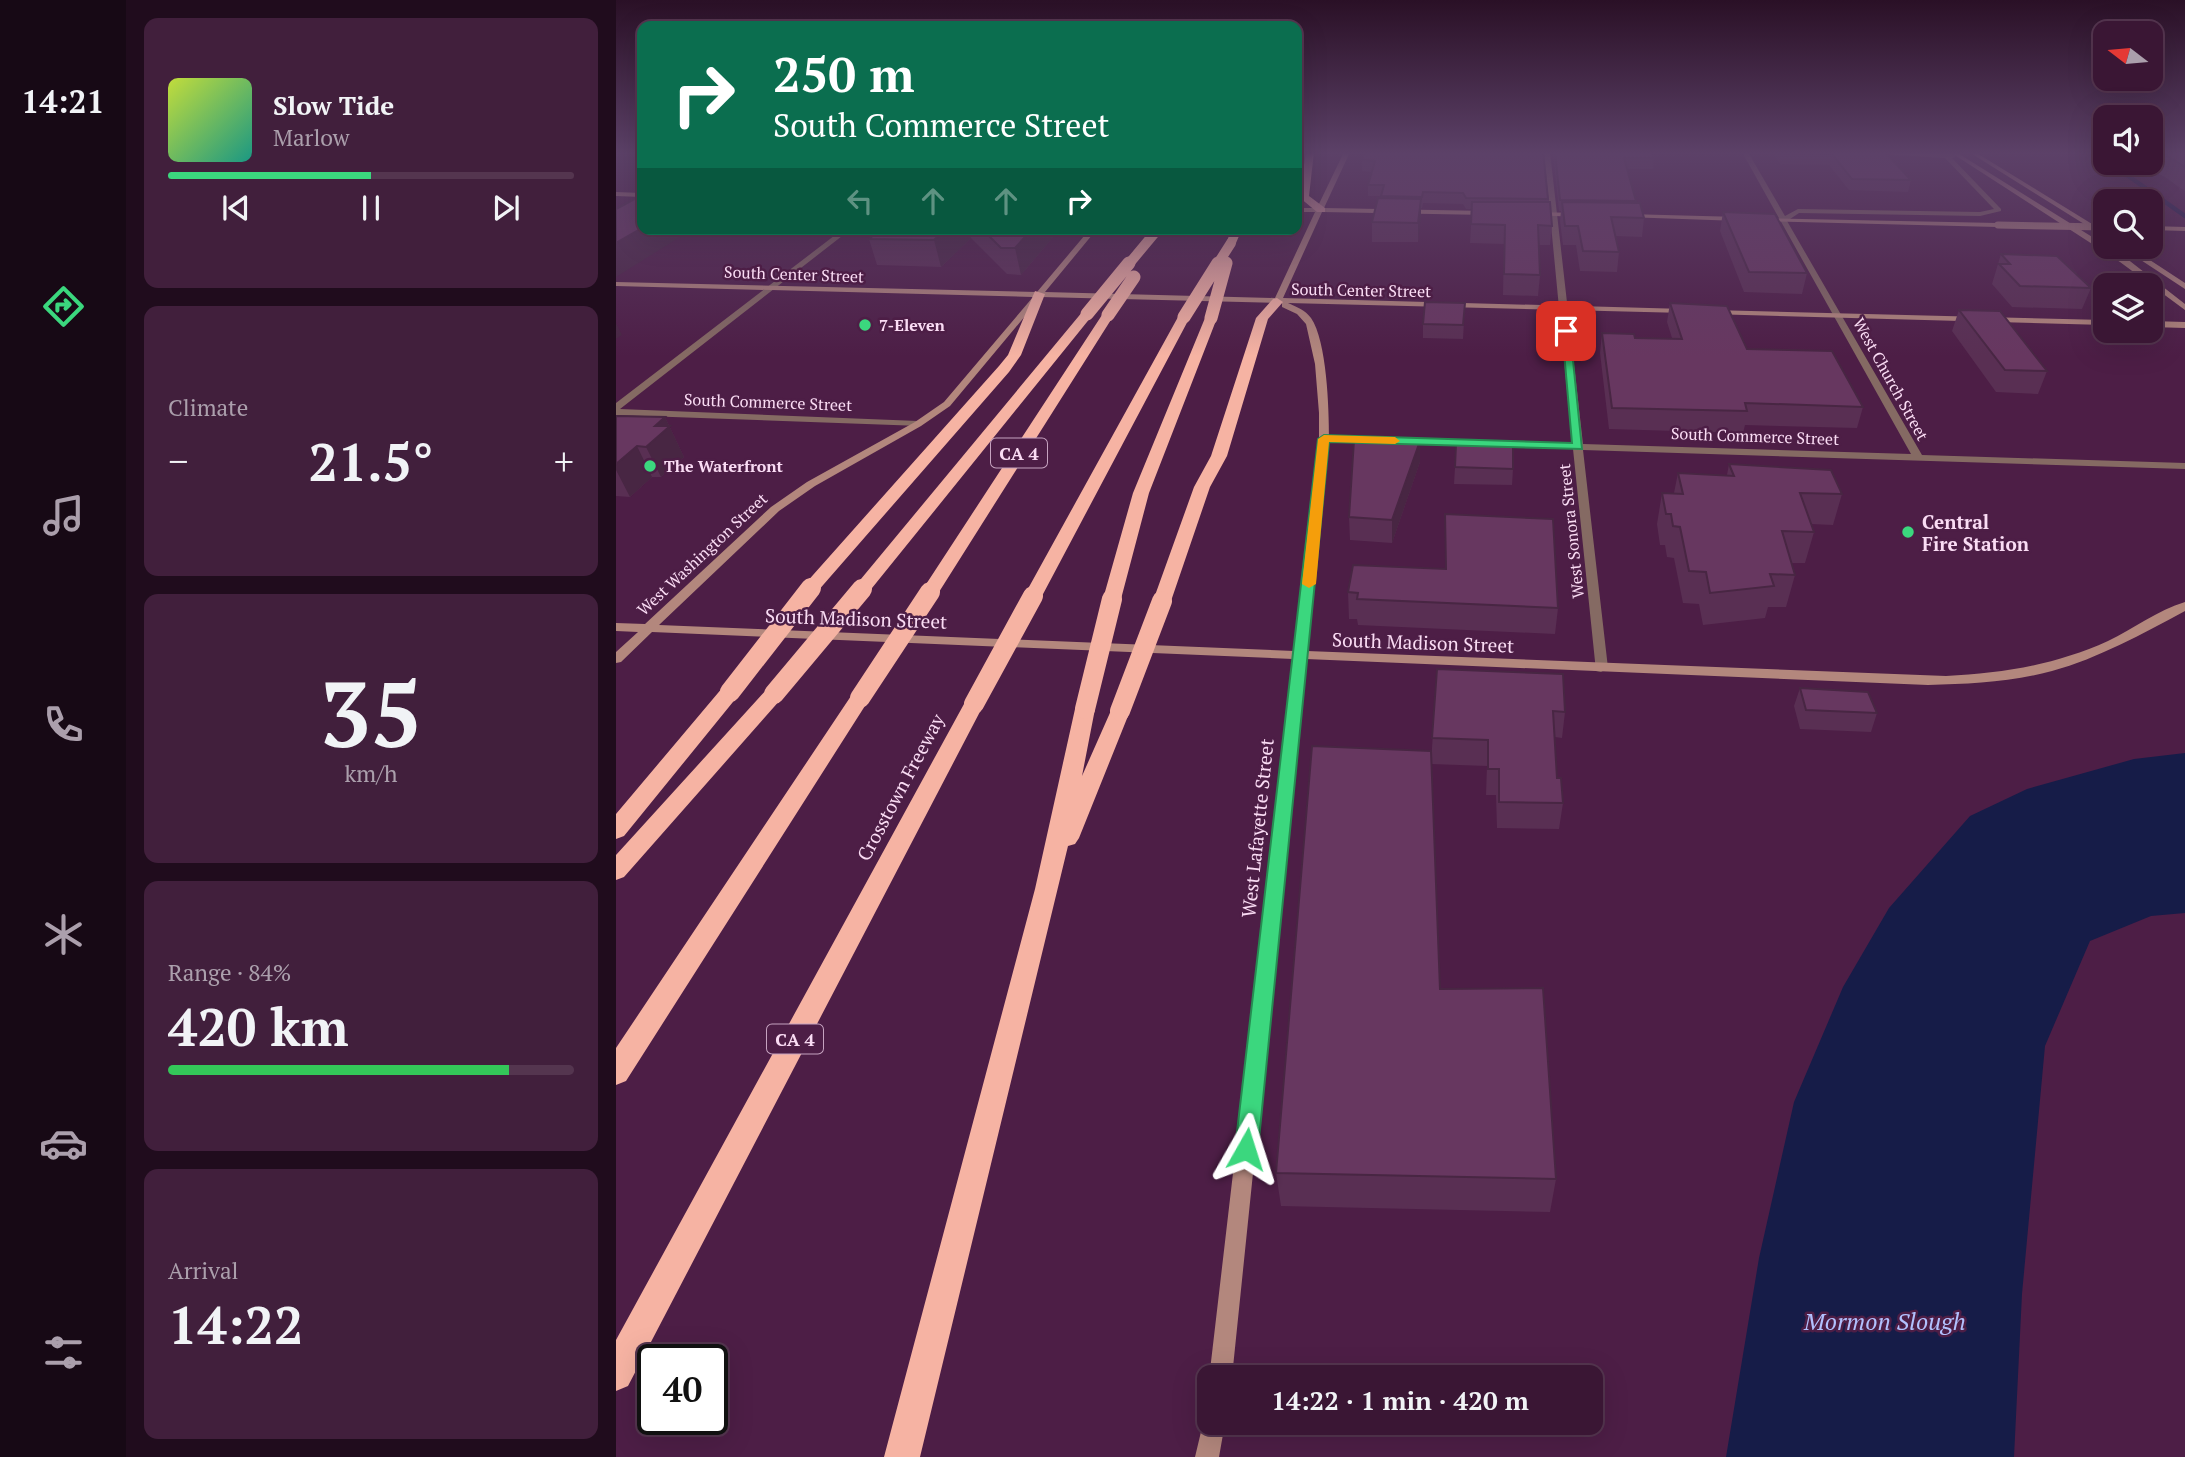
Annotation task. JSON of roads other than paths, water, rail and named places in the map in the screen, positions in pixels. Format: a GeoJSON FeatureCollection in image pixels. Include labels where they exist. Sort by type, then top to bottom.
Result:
{"type":"FeatureCollection","features":[{"type":"Feature","properties":{"kind":"highway"},"geometry":{"type":"LineString","coordinates":[[616,870],[774,694],[1153,235]]}},
{"type":"Feature","properties":{"kind":"highway","name":"CA 4"},"geometry":{"type":"LineString","coordinates":[[616,1072],[1162,235]]}},
{"type":"Feature","properties":{"kind":"highway","name":"Crosstown Freeway"},"geometry":{"type":"LineString","coordinates":[[616,1374],[1032,596],[1184,317],[1234,235]]}},
{"type":"Feature","properties":{"kind":"highway","name":"CA 4"},"geometry":{"type":"LineString","coordinates":[[902,1457],[1047,889],[1085,709],[1112,599],[1141,493],[1211,318],[1231,243]]}},
{"type":"Feature","properties":{"kind":"highway"},"geometry":{"type":"LineString","coordinates":[[616,830],[730,692],[811,588],[1004,369],[1014,355],[1039,294]]}},
{"type":"Feature","properties":{"kind":"highway"},"geometry":{"type":"LineString","coordinates":[[1047,889],[1120,711],[1202,487],[1219,456],[1262,318],[1277,302]]}},
{"type":"Feature","properties":{"kind":"main road"},"geometry":{"type":"LineString","coordinates":[[1277,302],[1316,220]]}},
{"type":"Feature","properties":{"kind":"main road"},"geometry":{"type":"LineString","coordinates":[[1784,220],[2093,227]]}},
{"type":"Feature","properties":{"kind":"main road"},"geometry":{"type":"LineString","coordinates":[[2060,220],[2123,260],[2185,308]]}},
{"type":"Feature","properties":{"kind":"main road"},"geometry":{"type":"LineString","coordinates":[[2163,228],[2185,229]]}},
{"type":"Feature","properties":{"kind":"main road","name":"West Washington Street"},"geometry":{"type":"LineString","coordinates":[[616,659],[775,509],[811,484],[918,424],[947,404],[1089,235]]}},
{"type":"Feature","properties":{"kind":"main road"},"geometry":{"type":"LineString","coordinates":[[2143,259],[2185,287]]}},
{"type":"Feature","properties":{"kind":"main road","name":"South Center Street"},"geometry":{"type":"LineString","coordinates":[[616,284],[2093,323]]}},
{"type":"Feature","properties":{"kind":"main road","name":"West Lafayette Street"},"geometry":{"type":"LineString","coordinates":[[1221,1365],[1324,439],[1325,415],[1310,324],[1295,308],[1277,302]]}},
{"type":"Feature","properties":{"kind":"main road"},"geometry":{"type":"LineString","coordinates":[[2163,324],[2185,325]]}},
{"type":"Feature","properties":{"kind":"main road","name":"South Madison Street"},"geometry":{"type":"LineString","coordinates":[[616,627],[1928,681],[2019,674],[2067,662],[2098,650],[2185,606]]}},
{"type":"Feature","properties":{"kind":"main road"},"geometry":{"type":"LineString","coordinates":[[1207,1457],[1211,1435]]}},
{"type":"Feature","properties":{"kind":"street","name":"West Sonora Street"},"geometry":{"type":"LineString","coordinates":[[1553,220],[1601,668]]}},
{"type":"Feature","properties":{"kind":"street","name":"West Church Street"},"geometry":{"type":"LineString","coordinates":[[1784,220],[1918,457]]}},
{"type":"Feature","properties":{"kind":"street"},"geometry":{"type":"LineString","coordinates":[[616,410],[840,235]]}},
{"type":"Feature","properties":{"kind":"street","name":"South Commerce Street"},"geometry":{"type":"LineString","coordinates":[[616,410],[918,424]]}},
{"type":"Feature","properties":{"kind":"street","name":"South Commerce Street"},"geometry":{"type":"LineString","coordinates":[[1324,439],[2185,466]]}},
{"type":"Feature","properties":{"kind":"water","name":"Mormon Slough"},"geometry":{"type":"Polygon","coordinates":[[[2185,753],[2185,913],[2151,916],[2090,941],[2045,1046],[2022,1294],[2014,1457],[1726,1457],[1759,1258],[1794,1102],[1843,987],[1889,908],[1970,816],[2027,789],[2134,759],[2185,753]]]}},
{"type":"Feature","properties":{"kind":"place","name":"7-Eleven"},"geometry":{"type":"Point","coordinates":[865,325]}},
{"type":"Feature","properties":{"kind":"place","name":"The Waterfront"},"geometry":{"type":"Point","coordinates":[650,466]}},
{"type":"Feature","properties":{"kind":"place","name":"Central Fire Station"},"geometry":{"type":"Point","coordinates":[1908,532]}}]}
